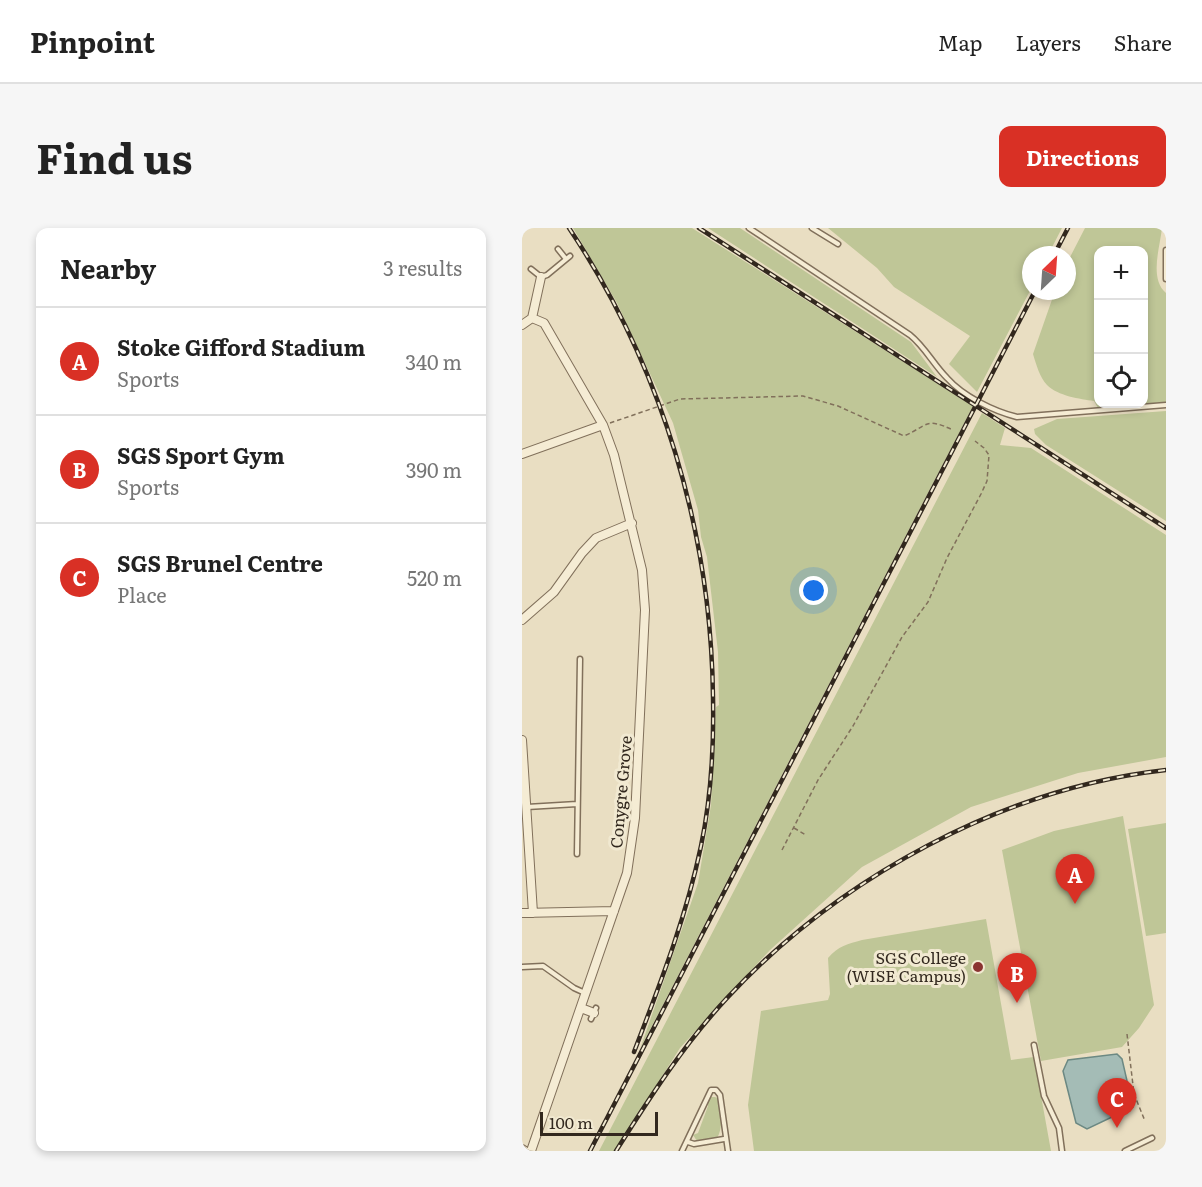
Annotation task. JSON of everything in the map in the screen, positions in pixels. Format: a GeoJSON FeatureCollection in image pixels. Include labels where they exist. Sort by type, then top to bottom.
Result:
{"type":"FeatureCollection","features":[{"type":"Feature","properties":{"kind":"street"},"geometry":{"type":"LineString","coordinates":[[522,325],[532,318],[542,276]]}},
{"type":"Feature","properties":{"kind":"street","name":"Conygre Grove"},"geometry":{"type":"LineString","coordinates":[[531,1151],[627,873],[635,818],[645,610],[642,570],[632,523],[614,455],[603,425],[544,323],[532,318]]}},
{"type":"Feature","properties":{"kind":"street"},"geometry":{"type":"LineString","coordinates":[[522,453],[603,425]]}},
{"type":"Feature","properties":{"kind":"street"},"geometry":{"type":"LineString","coordinates":[[522,620],[554,592],[582,553],[596,538],[632,523]]}},
{"type":"Feature","properties":{"kind":"street"},"geometry":{"type":"LineString","coordinates":[[522,740],[533,913]]}},
{"type":"Feature","properties":{"kind":"street"},"geometry":{"type":"LineString","coordinates":[[522,913],[615,911]]}},
{"type":"Feature","properties":{"kind":"street"},"geometry":{"type":"LineString","coordinates":[[581,1008],[594,1013]]}},
{"type":"Feature","properties":{"kind":"lane"},"geometry":{"type":"LineString","coordinates":[[749,228],[910,335],[948,380],[989,408],[1002,414],[1017,417],[1166,405]]}},
{"type":"Feature","properties":{"kind":"lane"},"geometry":{"type":"LineString","coordinates":[[812,228],[838,244]]}},
{"type":"Feature","properties":{"kind":"lane"},"geometry":{"type":"LineString","coordinates":[[531,268],[542,276],[548,275],[568,258],[558,249]]}},
{"type":"Feature","properties":{"kind":"lane"},"geometry":{"type":"LineString","coordinates":[[1166,250],[1166,279]]}},
{"type":"Feature","properties":{"kind":"lane"},"geometry":{"type":"LineString","coordinates":[[577,854],[580,659]]}},
{"type":"Feature","properties":{"kind":"lane"},"geometry":{"type":"LineString","coordinates":[[525,808],[577,804]]}},
{"type":"Feature","properties":{"kind":"lane"},"geometry":{"type":"LineString","coordinates":[[522,967],[543,966],[574,988],[586,993]]}},
{"type":"Feature","properties":{"kind":"lane"},"geometry":{"type":"LineString","coordinates":[[1034,1046],[1044,1096],[1059,1128],[1062,1151]]}},
{"type":"Feature","properties":{"kind":"lane"},"geometry":{"type":"LineString","coordinates":[[682,1151],[711,1090],[716,1090],[720,1095],[724,1139],[728,1151]]}},
{"type":"Feature","properties":{"kind":"lane"},"geometry":{"type":"LineString","coordinates":[[1125,1151],[1152,1138]]}},
{"type":"Feature","properties":{"kind":"lane"},"geometry":{"type":"LineString","coordinates":[[688,1142],[694,1144],[724,1139]]}},
{"type":"Feature","properties":{"kind":"path"},"geometry":{"type":"LineString","coordinates":[[603,425],[680,399],[803,396],[838,406],[904,436],[928,422],[937,422],[953,430]]}},
{"type":"Feature","properties":{"kind":"path"},"geometry":{"type":"LineString","coordinates":[[782,850],[818,780],[853,726],[902,637],[928,602],[937,579],[981,494],[987,481],[988,455],[984,448],[975,441]]}},
{"type":"Feature","properties":{"kind":"path"},"geometry":{"type":"LineString","coordinates":[[794,827],[806,835]]}},
{"type":"Feature","properties":{"kind":"path"},"geometry":{"type":"LineString","coordinates":[[1127,1034],[1134,1094],[1145,1121]]}},
{"type":"Feature","properties":{"kind":"green space"},"geometry":{"type":"Polygon","coordinates":[[[573,228],[692,228],[973,406],[640,1049],[698,883],[711,805],[716,707],[719,705],[718,652],[707,557],[701,537],[698,510],[673,423],[617,303],[573,228]]]}},
{"type":"Feature","properties":{"kind":"green space"},"geometry":{"type":"Polygon","coordinates":[[[708,228],[740,228],[911,342],[937,377],[708,228]]]}},
{"type":"Feature","properties":{"kind":"green space"},"geometry":{"type":"Polygon","coordinates":[[[828,228],[1062,228],[1053,246],[1022,246],[1022,300],[1025,300],[977,392],[949,364],[970,336],[894,287],[877,268],[828,228]]]}},
{"type":"Feature","properties":{"kind":"green space"},"geometry":{"type":"Polygon","coordinates":[[[1085,228],[1162,228],[1157,271],[1158,280],[1166,293],[1166,402],[1148,404],[1148,246],[1094,246],[1094,401],[1076,398],[1052,389],[1038,371],[1033,354],[1052,300],[1076,300],[1076,246],[1085,228]]]}},
{"type":"Feature","properties":{"kind":"green space"},"geometry":{"type":"Polygon","coordinates":[[[1166,411],[1166,521],[1046,445],[1035,434],[1034,429],[1057,419],[1166,411]]]}},
{"type":"Feature","properties":{"kind":"green space"},"geometry":{"type":"Polygon","coordinates":[[[982,413],[1005,428],[1000,445],[1031,448],[1166,535],[1166,757],[1078,773],[971,807],[862,867],[770,950],[680,1048],[615,1151],[599,1151],[982,413]]]}},
{"type":"Feature","properties":{"kind":"green space"},"geometry":{"type":"Polygon","coordinates":[[[1123,816],[1154,1005],[1139,1028],[1122,1047],[1041,1061],[1002,850],[1054,831],[1123,816]]]}},
{"type":"Feature","properties":{"kind":"green space"},"geometry":{"type":"Polygon","coordinates":[[[1166,823],[1166,933],[1146,936],[1128,829],[1166,823]]]}},
{"type":"Feature","properties":{"kind":"green space"},"geometry":{"type":"Polygon","coordinates":[[[986,919],[1011,1060],[1034,1057],[1051,1151],[754,1151],[748,1105],[761,1011],[828,1000],[830,994],[828,958],[844,946],[862,940],[986,919]]]}},
{"type":"Feature","properties":{"kind":"green space"},"geometry":{"type":"Polygon","coordinates":[[[711,1097],[719,1099],[721,1119],[719,1134],[717,1138],[697,1141],[693,1135],[698,1133],[708,1106],[707,1100],[711,1097]]]}},
{"type":"Feature","properties":{"kind":"water"},"geometry":{"type":"Polygon","coordinates":[[[1117,1054],[1122,1059],[1133,1107],[1087,1129],[1076,1123],[1063,1071],[1068,1060],[1117,1054]]]}},
{"type":"Feature","properties":{"kind":"railway"},"geometry":{"type":"LineString","coordinates":[[569,228],[602,281],[655,394],[675,452],[691,512],[703,573],[710,635],[713,735],[704,828],[695,873],[680,925],[634,1052]]}},
{"type":"Feature","properties":{"kind":"railway"},"geometry":{"type":"LineString","coordinates":[[699,228],[1166,528]]}},
{"type":"Feature","properties":{"kind":"railway"},"geometry":{"type":"LineString","coordinates":[[1059,246],[1068,228]]}},
{"type":"Feature","properties":{"kind":"railway"},"geometry":{"type":"LineString","coordinates":[[590,1151],[1030,300]]}},
{"type":"Feature","properties":{"kind":"railway"},"geometry":{"type":"LineString","coordinates":[[616,1151],[682,1052],[712,1015],[772,954],[820,914],[872,878],[928,846],[985,818],[1044,796],[1105,780],[1166,770]]}},
{"type":"Feature","properties":{"kind":"place","name":"Stoke Gifford Stadium"},"geometry":{"type":"Point","coordinates":[1075,904]}},
{"type":"Feature","properties":{"kind":"place","name":"SGS College (WISE Campus)"},"geometry":{"type":"Point","coordinates":[978,967]}},
{"type":"Feature","properties":{"kind":"place","name":"SGS Sport Gym"},"geometry":{"type":"Point","coordinates":[1017,1003]}},
{"type":"Feature","properties":{"kind":"place","name":"SGS Brunel Centre"},"geometry":{"type":"Point","coordinates":[1117,1128]}}]}
